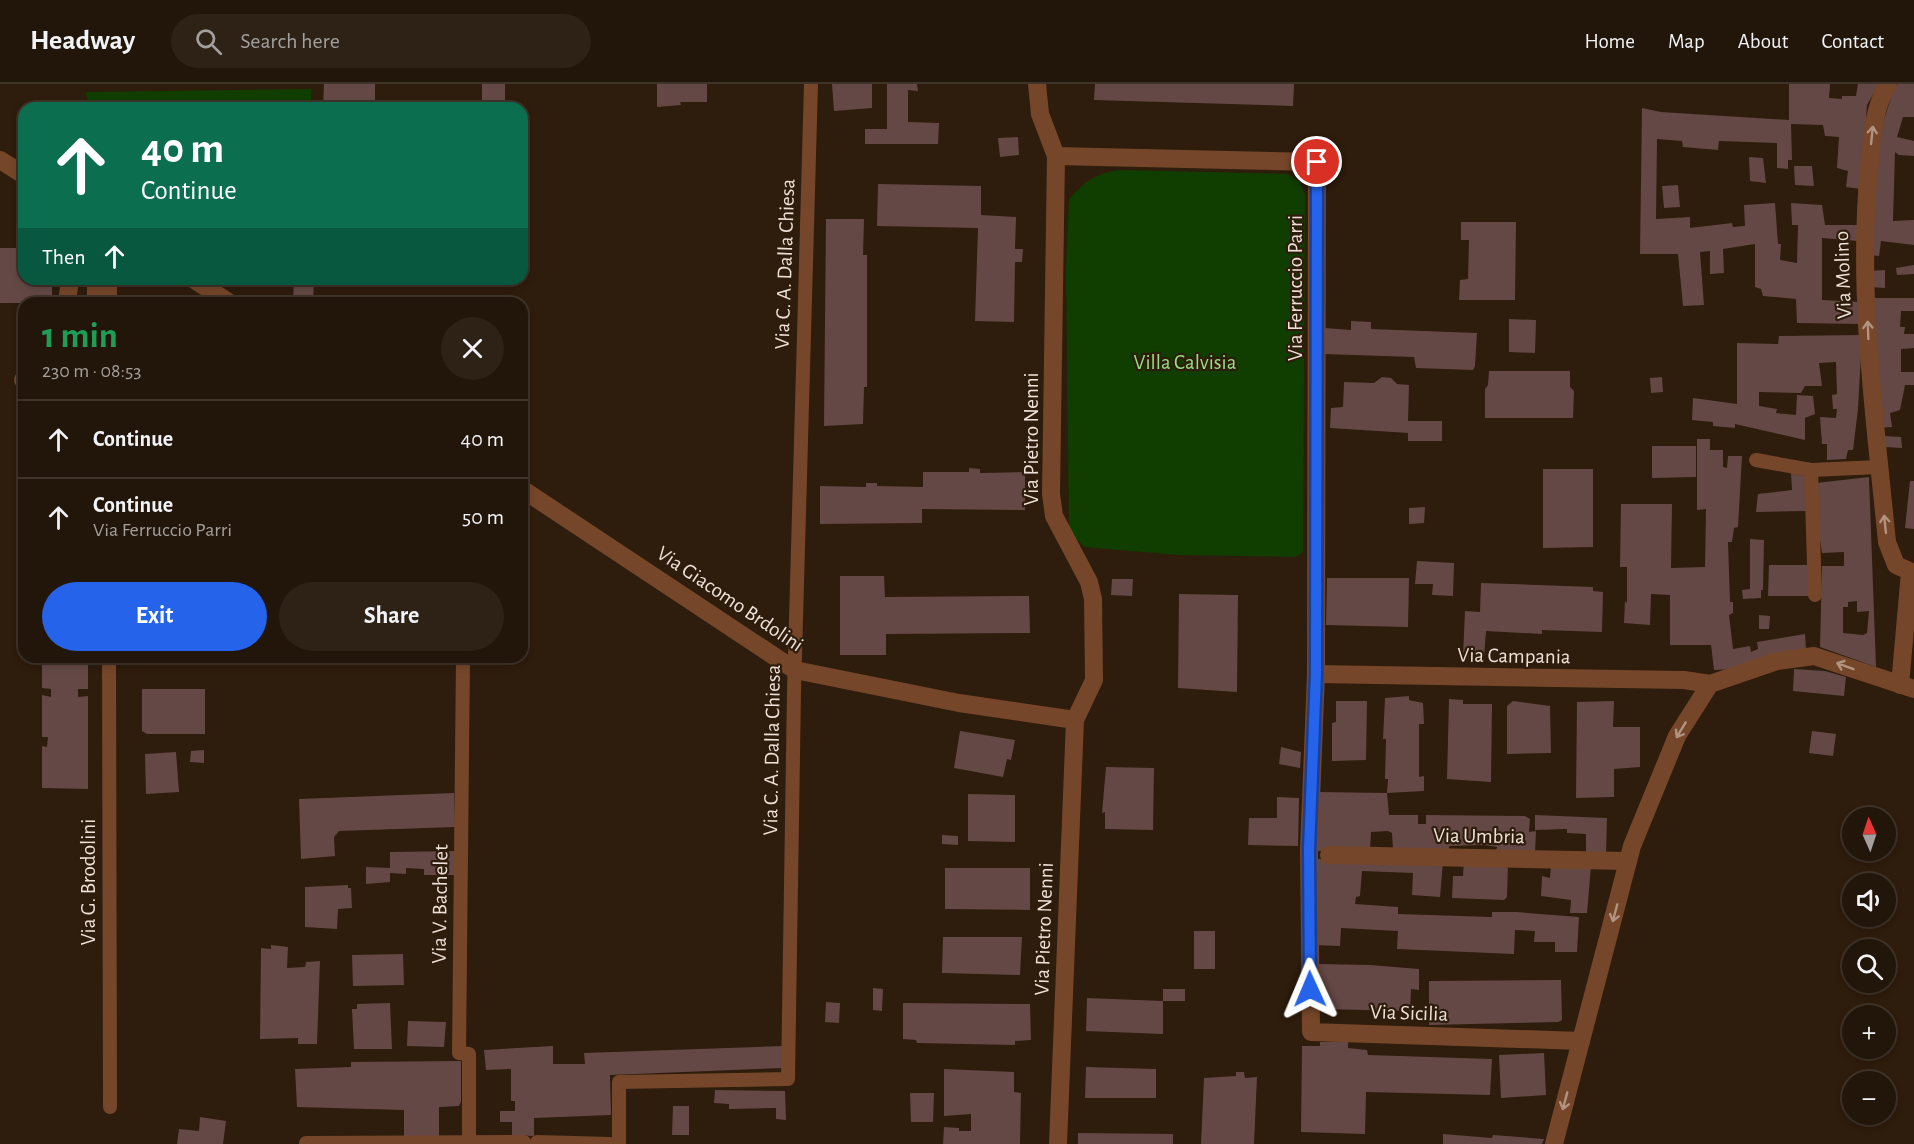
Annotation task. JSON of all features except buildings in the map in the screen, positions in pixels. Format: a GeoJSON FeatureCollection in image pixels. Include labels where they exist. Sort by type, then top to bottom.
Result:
{"type":"FeatureCollection","features":[{"type":"Feature","properties":{"kind":"street","name":"Via Pietro Nenni"},"geometry":{"type":"LineString","coordinates":[[1037,84],[1040,114],[1056,156],[1051,494],[1054,516],[1089,582],[1093,599],[1094,680],[1090,693],[1075,720],[1058,1144]]}},
{"type":"Feature","properties":{"kind":"street","name":"Via Molino"},"geometry":{"type":"LineString","coordinates":[[1888,84],[1874,121],[1864,225],[1870,388],[1887,542],[1896,565],[1912,572]]}},
{"type":"Feature","properties":{"kind":"street","name":"Via Ferruccio Parri"},"geometry":{"type":"LineString","coordinates":[[1056,156],[1317,162],[1316,674]]}},
{"type":"Feature","properties":{"kind":"street"},"geometry":{"type":"LineString","coordinates":[[0,160],[18,171]]}},
{"type":"Feature","properties":{"kind":"street"},"geometry":{"type":"LineString","coordinates":[[202,285],[221,297]]}},
{"type":"Feature","properties":{"kind":"street","name":"Via Giacomo Brdolini"},"geometry":{"type":"LineString","coordinates":[[528,493],[795,670],[959,703],[1075,720]]}},
{"type":"Feature","properties":{"kind":"street"},"geometry":{"type":"LineString","coordinates":[[1554,1144],[1628,861],[1677,736],[1710,684],[1777,661],[1814,656],[1907,687],[1912,572]]}},
{"type":"Feature","properties":{"kind":"street","name":"Via Campania"},"geometry":{"type":"LineString","coordinates":[[1316,674],[1684,680],[1710,684]]}},
{"type":"Feature","properties":{"kind":"street","name":"Via Sicilia"},"geometry":{"type":"LineString","coordinates":[[1316,674],[1309,850],[1311,1032],[1581,1041]]}},
{"type":"Feature","properties":{"kind":"street","name":"Via Umbria"},"geometry":{"type":"LineString","coordinates":[[1329,855],[1628,861]]}},
{"type":"Feature","properties":{"kind":"lane","name":"Via C. A. Dalla Chiesa"},"geometry":{"type":"LineString","coordinates":[[619,1144],[620,1082],[788,1079],[795,670],[811,84]]}},
{"type":"Feature","properties":{"kind":"lane"},"geometry":{"type":"LineString","coordinates":[[1756,460],[1811,470],[1879,467]]}},
{"type":"Feature","properties":{"kind":"lane"},"geometry":{"type":"LineString","coordinates":[[1811,470],[1815,595]]}},
{"type":"Feature","properties":{"kind":"lane","name":"Via G. Brodolini"},"geometry":{"type":"LineString","coordinates":[[109,663],[110,1107]]}},
{"type":"Feature","properties":{"kind":"lane","name":"Via V. Bachelet"},"geometry":{"type":"LineString","coordinates":[[463,663],[459,1053],[469,1054],[469,1142]]}},
{"type":"Feature","properties":{"kind":"lane"},"geometry":{"type":"LineString","coordinates":[[306,1143],[610,1144]]}},
{"type":"Feature","properties":{"kind":"green space"},"geometry":{"type":"Polygon","coordinates":[[[311,89],[311,102],[89,102],[85,92],[311,89]]]}},
{"type":"Feature","properties":{"kind":"green space","name":"Villa Calvisia"},"geometry":{"type":"Polygon","coordinates":[[[1120,170],[1288,174],[1300,182],[1305,195],[1303,552],[1296,557],[1178,555],[1084,547],[1069,531],[1066,271],[1069,199],[1080,187],[1092,179],[1104,173],[1120,170]]]}},
{"type":"Feature","properties":{"kind":"route"},"geometry":{"type":"LineString","coordinates":[[1310,989],[1309,850],[1316,674],[1317,162]]}}]}
